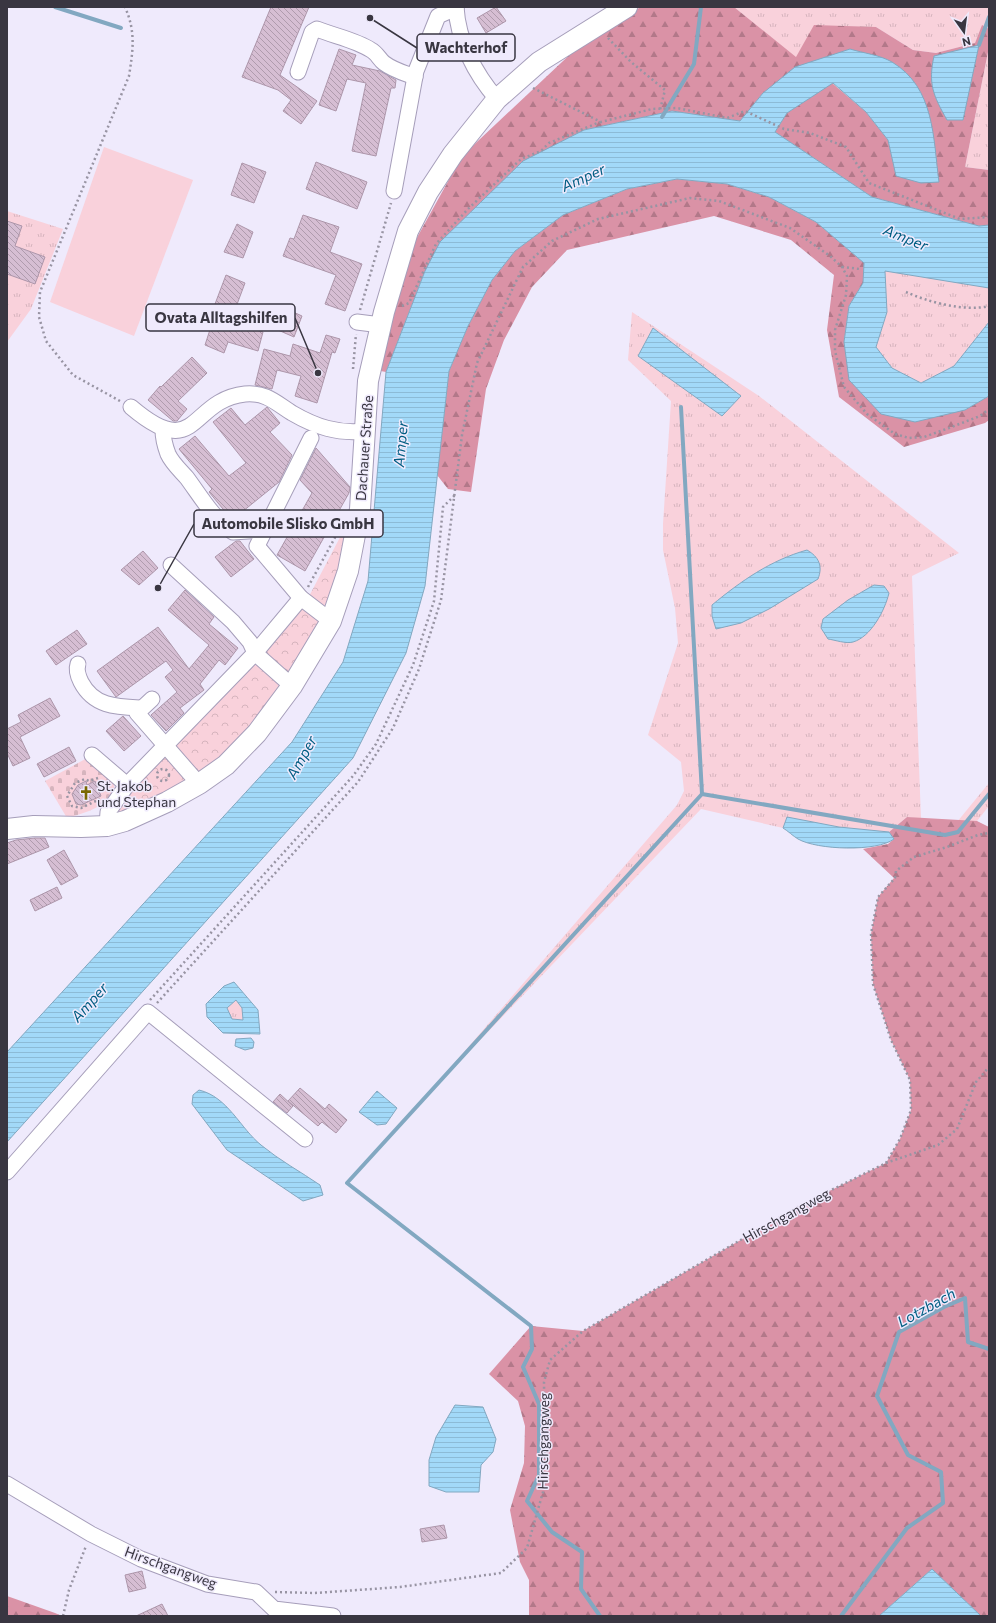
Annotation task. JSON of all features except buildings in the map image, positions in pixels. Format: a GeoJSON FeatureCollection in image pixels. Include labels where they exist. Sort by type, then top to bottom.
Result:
{"type":"FeatureCollection","features":[{"type":"Feature","properties":{"kind":"main road","name":"Dachauer Straße"},"geometry":{"type":"LineString","coordinates":[[7,829],[34,826],[107,826],[125,821],[140,815],[199,784],[226,765],[257,733],[292,686],[331,621],[348,571],[360,509],[368,381],[382,318],[408,231],[428,192],[453,154],[497,99],[539,62],[627,7]]}},
{"type":"Feature","properties":{"kind":"street"},"geometry":{"type":"LineString","coordinates":[[394,191],[415,76],[438,16],[456,7],[460,33],[469,57],[484,85],[497,99]]}},
{"type":"Feature","properties":{"kind":"street"},"geometry":{"type":"LineString","coordinates":[[298,72],[312,32],[317,29],[354,41],[373,50],[383,63],[397,71],[415,76]]}},
{"type":"Feature","properties":{"kind":"street"},"geometry":{"type":"LineString","coordinates":[[357,322],[382,318]]}},
{"type":"Feature","properties":{"kind":"street"},"geometry":{"type":"LineString","coordinates":[[131,407],[144,418],[163,430],[179,431],[190,426],[225,399],[246,394],[275,400],[292,413],[334,431],[365,432]]}},
{"type":"Feature","properties":{"kind":"street"},"geometry":{"type":"LineString","coordinates":[[163,430],[163,440],[168,455],[200,495],[206,505],[227,528],[233,532],[266,530]]}},
{"type":"Feature","properties":{"kind":"street"},"geometry":{"type":"LineString","coordinates":[[310,438],[257,546],[301,598],[331,621]]}},
{"type":"Feature","properties":{"kind":"street"},"geometry":{"type":"LineString","coordinates":[[171,565],[232,622],[250,642],[255,652],[292,686]]}},
{"type":"Feature","properties":{"kind":"street"},"geometry":{"type":"LineString","coordinates":[[107,826],[108,812],[126,785],[166,746],[255,652],[301,598]]}},
{"type":"Feature","properties":{"kind":"street"},"geometry":{"type":"LineString","coordinates":[[78,664],[77,669],[79,677],[87,692],[96,700],[120,707],[147,703],[136,713],[199,784]]}},
{"type":"Feature","properties":{"kind":"street"},"geometry":{"type":"LineString","coordinates":[[92,755],[126,785]]}},
{"type":"Feature","properties":{"kind":"street"},"geometry":{"type":"LineString","coordinates":[[7,1172],[146,1009],[304,1139]]}},
{"type":"Feature","properties":{"kind":"street","name":"Hirschgangweg"},"geometry":{"type":"LineString","coordinates":[[7,1484],[91,1534],[141,1559],[207,1584],[256,1592]]}},
{"type":"Feature","properties":{"kind":"street"},"geometry":{"type":"LineString","coordinates":[[256,1592],[274,1610],[333,1616]]}},
{"type":"Feature","properties":{"kind":"path"},"geometry":{"type":"LineString","coordinates":[[125,7],[132,22],[134,44],[129,76],[40,292],[39,317],[46,341],[73,375],[131,407]]}},
{"type":"Feature","properties":{"kind":"path"},"geometry":{"type":"LineString","coordinates":[[592,28],[612,41],[631,62],[665,90],[661,110]]}},
{"type":"Feature","properties":{"kind":"path"},"geometry":{"type":"LineString","coordinates":[[517,80],[601,122]]}},
{"type":"Feature","properties":{"kind":"path"},"geometry":{"type":"LineString","coordinates":[[382,318],[409,303],[436,244],[468,209],[521,159],[541,151],[549,143],[614,117],[652,109],[661,110],[677,108],[727,118],[745,111],[784,129],[810,133],[846,147],[869,183],[960,219],[989,217]]}},
{"type":"Feature","properties":{"kind":"path"},"geometry":{"type":"LineString","coordinates":[[146,1009],[358,782],[394,728],[420,669],[441,600],[462,435],[477,363],[523,267],[552,241],[598,219],[690,198],[719,201],[790,228],[842,267],[847,276],[846,295],[836,330],[835,351],[844,387],[867,414],[895,434],[909,438],[924,437],[949,428],[980,416],[989,408]]}},
{"type":"Feature","properties":{"kind":"path"},"geometry":{"type":"LineString","coordinates":[[842,267],[860,268]]}},
{"type":"Feature","properties":{"kind":"path"},"geometry":{"type":"LineString","coordinates":[[906,292],[921,299],[940,304],[965,307],[989,306]]}},
{"type":"Feature","properties":{"kind":"path"},"geometry":{"type":"LineString","coordinates":[[146,1009],[352,776],[376,744],[413,665],[434,601],[443,507],[455,495]]}},
{"type":"Feature","properties":{"kind":"path"},"geometry":{"type":"LineString","coordinates":[[301,598],[322,565],[341,527]]}},
{"type":"Feature","properties":{"kind":"path"},"geometry":{"type":"LineString","coordinates":[[163,769],[168,771],[169,776],[167,780],[163,782],[158,779],[157,775],[159,771],[163,769]]}},
{"type":"Feature","properties":{"kind":"path"},"geometry":{"type":"LineString","coordinates":[[103,778],[89,781],[85,779],[75,783],[67,796],[72,806],[81,808],[104,798]]}},
{"type":"Feature","properties":{"kind":"path"},"geometry":{"type":"LineString","coordinates":[[886,1163],[900,1140],[911,1110],[910,1080],[891,1040],[873,984],[871,934],[878,897],[894,878],[896,871],[914,857],[947,847],[978,835],[989,833]]}},
{"type":"Feature","properties":{"kind":"path","name":"Hirschgangweg"},"geometry":{"type":"LineString","coordinates":[[256,1592],[315,1593],[392,1588],[501,1573],[526,1548],[545,1485],[544,1382],[550,1360],[583,1331],[803,1204],[886,1163],[938,1145],[957,1129],[976,1082],[989,1067]]}},
{"type":"Feature","properties":{"kind":"path"},"geometry":{"type":"LineString","coordinates":[[63,1616],[69,1590],[91,1534]]}},
{"type":"Feature","properties":{"kind":"green space"},"geometry":{"type":"Polygon","coordinates":[[[641,7],[734,7],[796,57],[814,25],[876,27],[913,50],[936,53],[975,43],[982,25],[989,29],[989,47],[965,167],[989,170],[989,225],[979,226],[872,197],[775,132],[787,113],[832,83],[866,112],[888,140],[897,176],[891,62],[763,93],[740,121],[672,111],[584,130],[425,271],[386,372],[375,370],[414,243],[462,156],[596,30],[641,7]]]}},
{"type":"Feature","properties":{"kind":"green space"},"geometry":{"type":"Polygon","coordinates":[[[734,7],[989,7],[989,29],[982,26],[975,43],[936,53],[913,50],[876,27],[796,58],[734,7]]]}},
{"type":"Feature","properties":{"kind":"green space"},"geometry":{"type":"Polygon","coordinates":[[[989,47],[989,170],[965,167],[989,47]]]}},
{"type":"Feature","properties":{"kind":"green space"},"geometry":{"type":"Polygon","coordinates":[[[104,147],[193,180],[134,336],[50,302],[104,147]]]}},
{"type":"Feature","properties":{"kind":"green space"},"geometry":{"type":"Polygon","coordinates":[[[677,179],[727,184],[769,197],[816,222],[864,263],[863,283],[849,306],[844,342],[850,380],[965,410],[989,396],[989,420],[985,423],[904,447],[839,397],[827,330],[834,275],[791,240],[714,216],[567,250],[532,287],[504,340],[486,389],[471,492],[448,489],[437,475],[449,371],[468,326],[492,280],[515,251],[563,215],[627,189],[677,179]]]}},
{"type":"Feature","properties":{"kind":"green space"},"geometry":{"type":"Polygon","coordinates":[[[7,211],[63,229],[31,309],[7,342],[7,211]]]}},
{"type":"Feature","properties":{"kind":"green space"},"geometry":{"type":"Polygon","coordinates":[[[885,271],[989,288],[989,322],[954,366],[921,383],[892,368],[876,347],[887,312],[885,271]]]}},
{"type":"Feature","properties":{"kind":"green space"},"geometry":{"type":"Polygon","coordinates":[[[632,312],[759,396],[959,553],[912,576],[921,819],[907,817],[889,832],[839,827],[787,817],[783,828],[701,809],[420,1103],[677,805],[684,791],[681,762],[648,735],[678,643],[675,608],[663,550],[663,524],[671,401],[628,360],[632,312]]]}},
{"type":"Feature","properties":{"kind":"green space"},"geometry":{"type":"Polygon","coordinates":[[[348,522],[352,525],[324,616],[287,681],[251,728],[220,759],[194,778],[123,812],[118,812],[118,805],[306,602],[348,522]]]}},
{"type":"Feature","properties":{"kind":"green space"},"geometry":{"type":"Polygon","coordinates":[[[89,757],[106,773],[112,781],[114,791],[106,801],[96,808],[67,818],[45,781],[89,757]],[[86,781],[77,785],[79,788],[72,794],[76,804],[81,805],[101,796],[100,793],[106,790],[102,782],[96,785],[95,781],[87,785],[86,781]]]}},
{"type":"Feature","properties":{"kind":"green space"},"geometry":{"type":"Polygon","coordinates":[[[989,783],[989,806],[977,821],[957,822],[989,783]]]}},
{"type":"Feature","properties":{"kind":"green space"},"geometry":{"type":"Polygon","coordinates":[[[907,817],[977,821],[989,827],[989,1616],[981,1616],[932,1569],[879,1616],[529,1616],[529,1580],[520,1562],[510,1510],[524,1463],[525,1426],[518,1401],[489,1374],[531,1326],[583,1331],[803,1204],[886,1163],[900,1139],[911,1110],[910,1080],[891,1040],[873,984],[871,934],[878,897],[894,878],[863,849],[888,844],[894,839],[889,832],[907,817]]]}},
{"type":"Feature","properties":{"kind":"green space"},"geometry":{"type":"Polygon","coordinates":[[[236,1000],[242,1008],[243,1020],[232,1019],[227,1008],[236,1000]]]}},
{"type":"Feature","properties":{"kind":"green space"},"geometry":{"type":"Polygon","coordinates":[[[7,1596],[55,1613],[62,1616],[7,1616],[7,1596]]]}},
{"type":"Feature","properties":{"kind":"water"},"geometry":{"type":"Polygon","coordinates":[[[979,45],[963,120],[947,120],[938,103],[933,89],[932,66],[934,56],[979,45]]]}},
{"type":"Feature","properties":{"kind":"water","name":"Amper"},"geometry":{"type":"Polygon","coordinates":[[[850,49],[877,56],[892,62],[906,73],[917,86],[924,100],[933,132],[939,182],[921,183],[896,176],[888,140],[866,112],[833,83],[787,113],[775,132],[872,197],[979,226],[989,225],[989,288],[885,271],[887,312],[876,347],[892,368],[921,383],[954,366],[989,322],[989,396],[965,410],[915,422],[881,414],[849,380],[844,342],[849,306],[863,283],[864,263],[816,222],[769,197],[727,184],[677,179],[627,189],[563,215],[515,251],[492,280],[468,326],[449,371],[425,586],[406,653],[353,758],[7,1142],[7,1052],[292,742],[343,662],[368,581],[386,372],[425,271],[440,242],[523,161],[584,130],[672,111],[740,121],[763,93],[795,67],[850,49]]]}},
{"type":"Feature","properties":{"kind":"water"},"geometry":{"type":"Polygon","coordinates":[[[653,328],[741,396],[722,416],[638,356],[653,328]]]}},
{"type":"Feature","properties":{"kind":"water"},"geometry":{"type":"Polygon","coordinates":[[[807,550],[819,562],[820,570],[818,579],[769,609],[741,623],[716,629],[712,616],[712,605],[745,580],[769,565],[807,550]]]}},
{"type":"Feature","properties":{"kind":"water"},"geometry":{"type":"Polygon","coordinates":[[[874,585],[884,586],[889,593],[881,615],[866,635],[853,642],[828,639],[821,628],[823,619],[848,600],[874,585]]]}},
{"type":"Feature","properties":{"kind":"water"},"geometry":{"type":"Polygon","coordinates":[[[787,817],[839,827],[889,832],[894,839],[886,843],[861,848],[832,847],[807,843],[798,839],[783,828],[787,817]]]}},
{"type":"Feature","properties":{"kind":"water"},"geometry":{"type":"Polygon","coordinates":[[[234,982],[258,1010],[260,1034],[223,1033],[207,1017],[206,1004],[224,986],[234,982]],[[236,1000],[227,1008],[232,1019],[243,1020],[242,1008],[236,1000]]]}},
{"type":"Feature","properties":{"kind":"water"},"geometry":{"type":"Polygon","coordinates":[[[251,1038],[254,1042],[253,1048],[245,1050],[235,1046],[236,1039],[251,1038]]]}},
{"type":"Feature","properties":{"kind":"water"},"geometry":{"type":"Polygon","coordinates":[[[199,1090],[218,1099],[226,1106],[253,1138],[261,1145],[320,1185],[323,1195],[303,1201],[227,1150],[192,1104],[193,1095],[199,1090]]]}},
{"type":"Feature","properties":{"kind":"water"},"geometry":{"type":"Polygon","coordinates":[[[377,1091],[397,1108],[386,1124],[377,1125],[359,1112],[377,1091]]]}},
{"type":"Feature","properties":{"kind":"water"},"geometry":{"type":"Polygon","coordinates":[[[455,1405],[483,1407],[496,1439],[493,1452],[481,1465],[479,1492],[446,1492],[429,1486],[429,1460],[436,1437],[455,1405]]]}},
{"type":"Feature","properties":{"kind":"water"},"geometry":{"type":"Polygon","coordinates":[[[932,1569],[981,1616],[879,1616],[932,1569]]]}},
{"type":"Feature","properties":{"kind":"waterway"},"geometry":{"type":"LineString","coordinates":[[55,7],[121,28]]}},
{"type":"Feature","properties":{"kind":"waterway"},"geometry":{"type":"LineString","coordinates":[[662,117],[694,64],[701,7]]}},
{"type":"Feature","properties":{"kind":"waterway"},"geometry":{"type":"LineString","coordinates":[[979,45],[989,17]]}},
{"type":"Feature","properties":{"kind":"waterway"},"geometry":{"type":"LineString","coordinates":[[681,407],[702,794]]}},
{"type":"Feature","properties":{"kind":"waterway"},"geometry":{"type":"LineString","coordinates":[[600,1616],[581,1589],[582,1552],[552,1532],[527,1501],[539,1475],[539,1404],[523,1367],[532,1349],[531,1326],[347,1183],[702,794],[945,835],[958,832],[989,794]]}},
{"type":"Feature","properties":{"kind":"waterway","name":"Lotzbach"},"geometry":{"type":"LineString","coordinates":[[841,1616],[907,1528],[943,1503],[941,1472],[908,1455],[877,1396],[899,1332],[944,1307],[965,1298],[968,1342],[989,1349]]}},
{"type":"Feature","properties":{"kind":"place","name":"Wachterhof"},"geometry":{"type":"Point","coordinates":[370,18]}},
{"type":"Feature","properties":{"kind":"place","name":"Ovata Alltagshilfen"},"geometry":{"type":"Point","coordinates":[318,373]}},
{"type":"Feature","properties":{"kind":"place","name":"Automobile Slisko GmbH"},"geometry":{"type":"Point","coordinates":[158,588]}},
{"type":"Feature","properties":{"kind":"place","name":"St. Jakob und Stephan"},"geometry":{"type":"Point","coordinates":[86,793]}}]}
